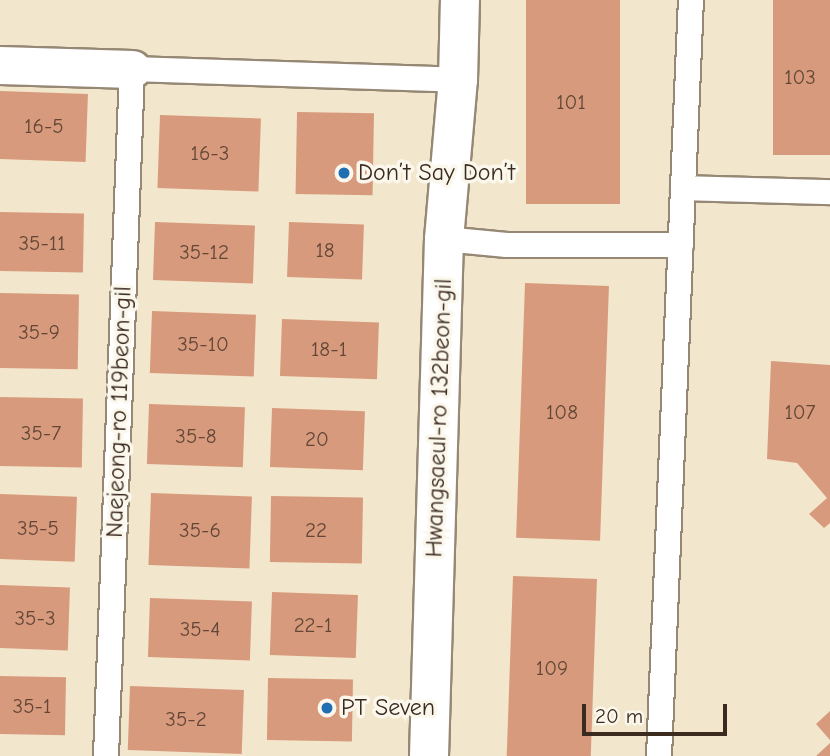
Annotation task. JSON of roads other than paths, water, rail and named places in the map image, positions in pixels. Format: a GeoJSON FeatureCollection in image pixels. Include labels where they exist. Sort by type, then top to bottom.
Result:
{"type":"FeatureCollection","features":[{"type":"Feature","properties":{"kind":"street","name":"Hwangsaeul-ro 132beon-gil"},"geometry":{"type":"LineString","coordinates":[[429,756],[444,239],[458,80],[460,0]]}},
{"type":"Feature","properties":{"kind":"street"},"geometry":{"type":"LineString","coordinates":[[0,65],[132,69]]}},
{"type":"Feature","properties":{"kind":"lane"},"geometry":{"type":"LineString","coordinates":[[659,756],[691,0]]}},
{"type":"Feature","properties":{"kind":"lane"},"geometry":{"type":"LineString","coordinates":[[132,69],[458,80]]}},
{"type":"Feature","properties":{"kind":"lane","name":"Naejeong-ro 119beon-gil"},"geometry":{"type":"LineString","coordinates":[[106,756],[132,69]]}},
{"type":"Feature","properties":{"kind":"lane"},"geometry":{"type":"LineString","coordinates":[[683,188],[830,192]]}},
{"type":"Feature","properties":{"kind":"lane"},"geometry":{"type":"LineString","coordinates":[[444,239],[507,245],[681,245]]}},
{"type":"Feature","properties":{"kind":"place","name":"Don’t Say Don’t"},"geometry":{"type":"Point","coordinates":[344,173]}},
{"type":"Feature","properties":{"kind":"place","name":"PT Seven"},"geometry":{"type":"Point","coordinates":[327,708]}}]}
